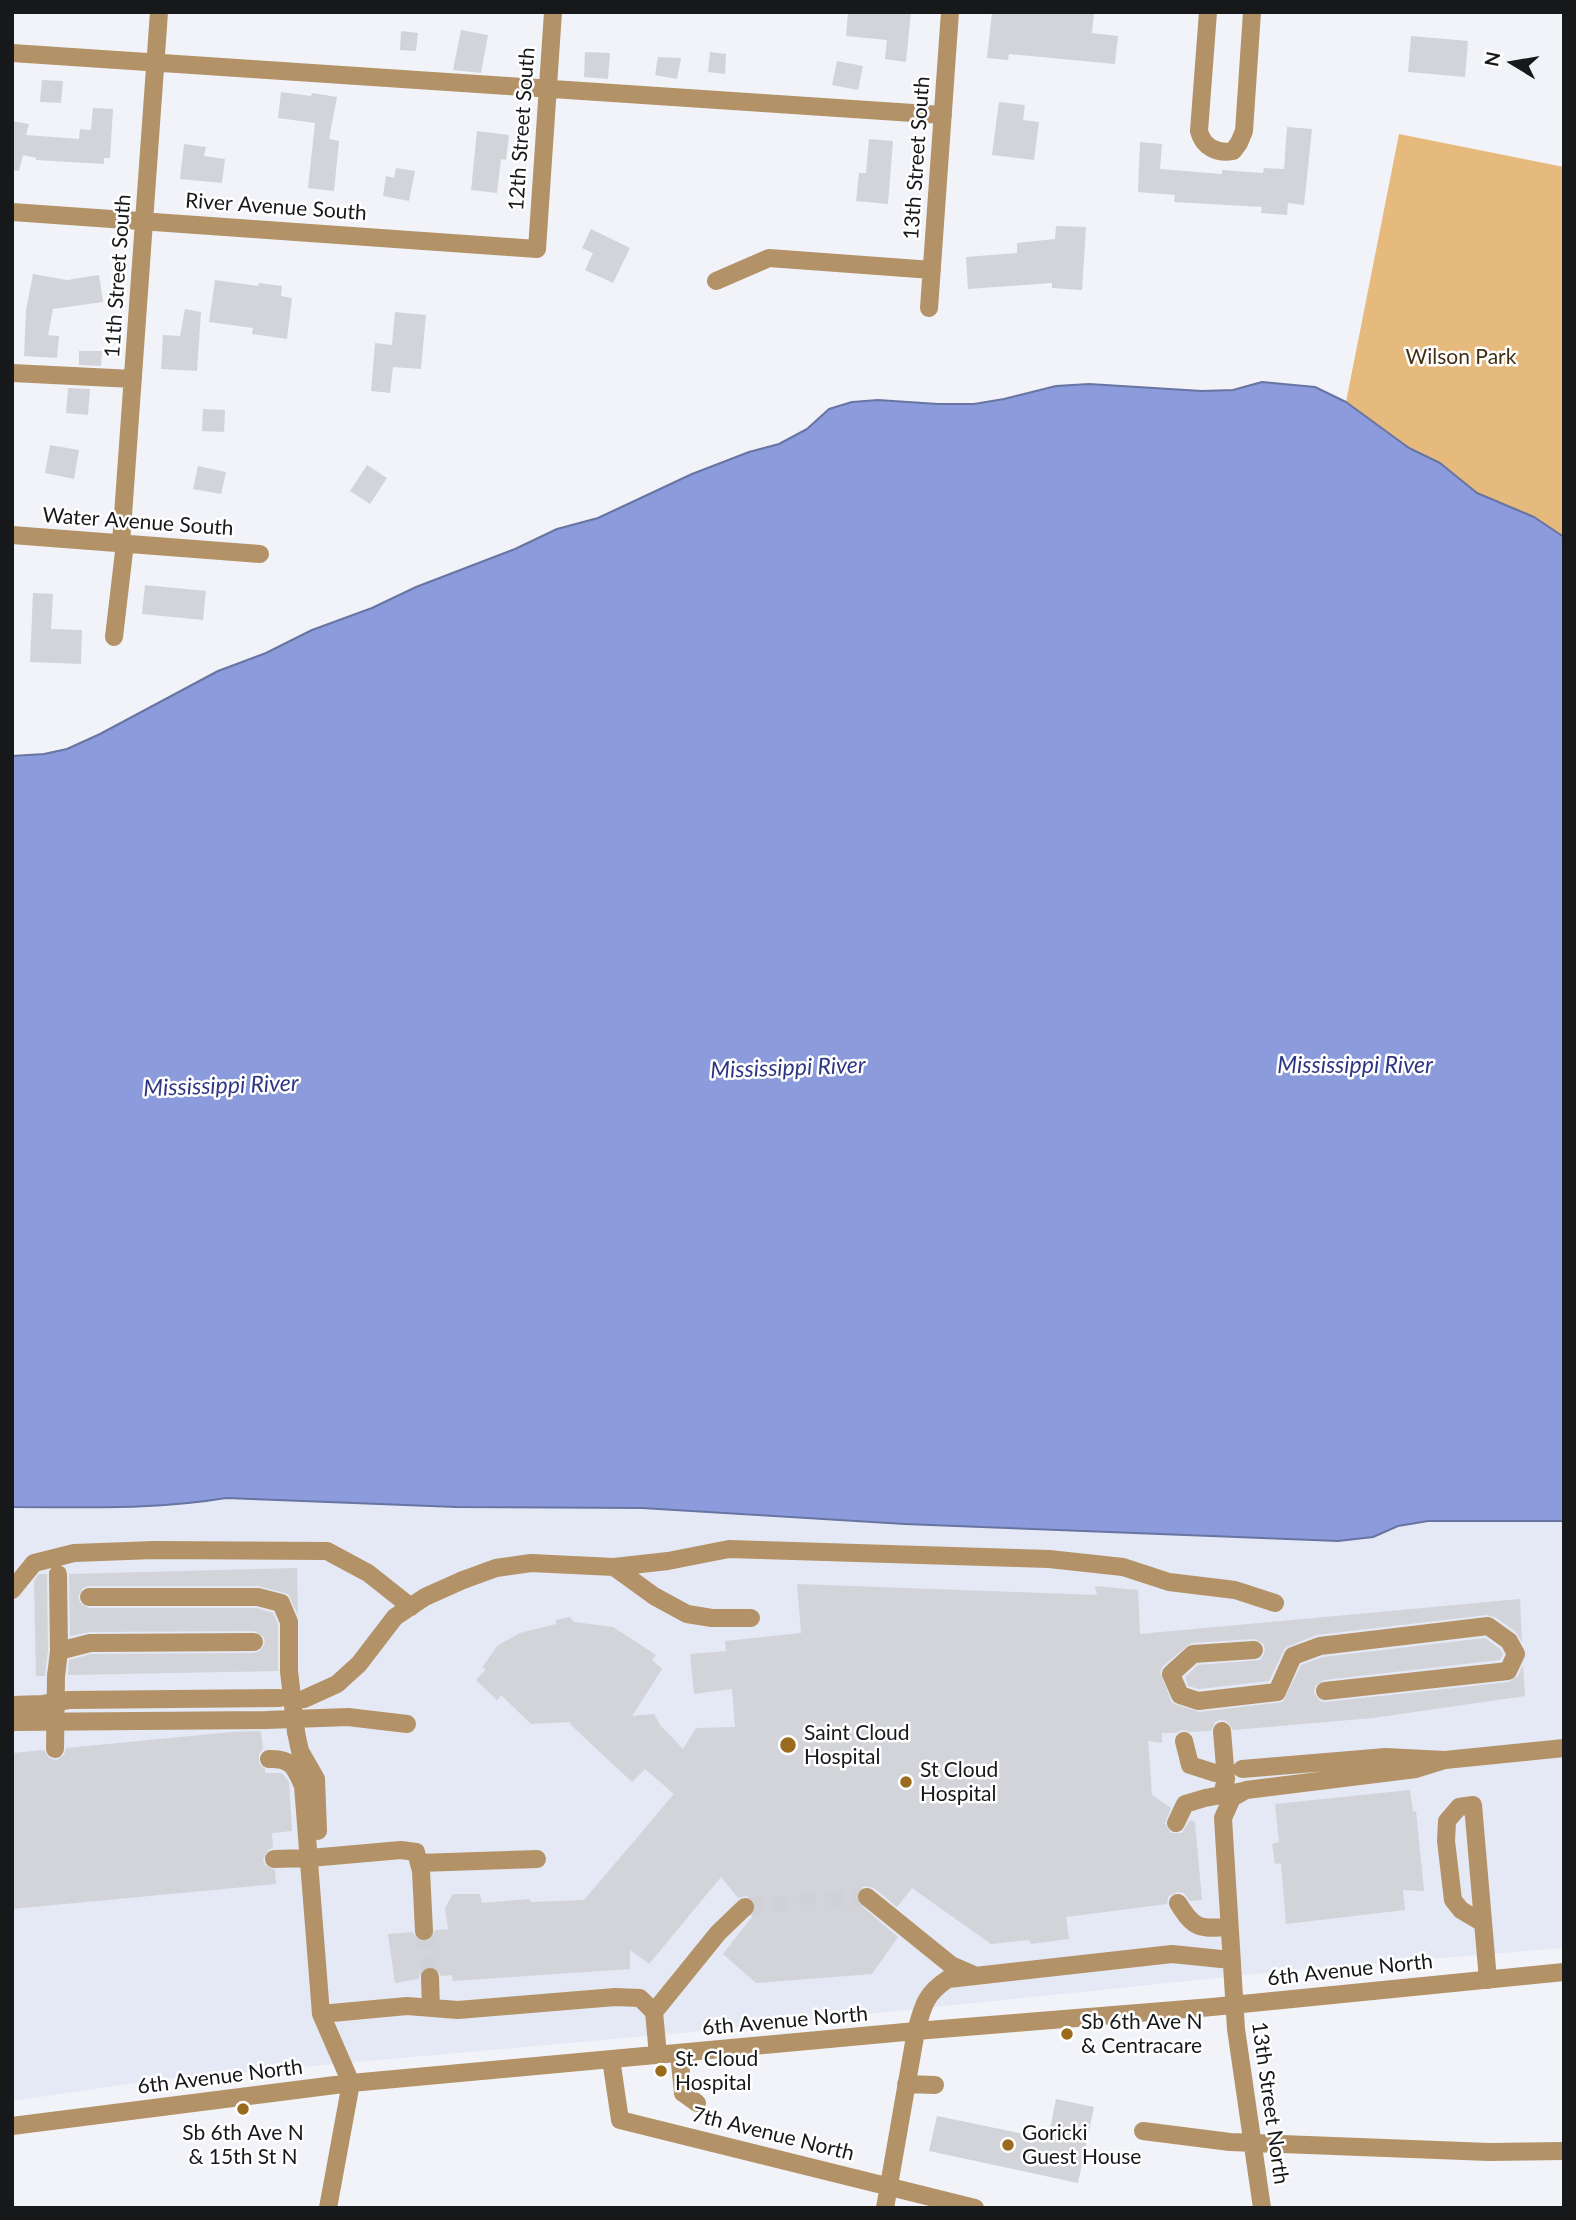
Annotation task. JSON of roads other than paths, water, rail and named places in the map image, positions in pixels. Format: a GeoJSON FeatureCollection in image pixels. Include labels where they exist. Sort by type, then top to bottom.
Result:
{"type":"FeatureCollection","features":[{"type":"Feature","properties":{"kind":"street","name":"11th Street South"},"geometry":{"type":"LineString","coordinates":[[114,637],[123,543],[159,12]]}},
{"type":"Feature","properties":{"kind":"street","name":"12th Street South"},"geometry":{"type":"LineString","coordinates":[[537,249],[553,12]]}},
{"type":"Feature","properties":{"kind":"street","name":"13th Street South"},"geometry":{"type":"LineString","coordinates":[[929,308],[950,12]]}},
{"type":"Feature","properties":{"kind":"street"},"geometry":{"type":"LineString","coordinates":[[1208,12],[1199,131],[1205,144],[1224,153],[1233,151],[1244,131],[1252,12]]}},
{"type":"Feature","properties":{"kind":"street"},"geometry":{"type":"LineString","coordinates":[[12,53],[943,115]]}},
{"type":"Feature","properties":{"kind":"street","name":"River Avenue South"},"geometry":{"type":"LineString","coordinates":[[12,212],[537,249]]}},
{"type":"Feature","properties":{"kind":"street"},"geometry":{"type":"LineString","coordinates":[[716,281],[769,258],[932,270]]}},
{"type":"Feature","properties":{"kind":"street"},"geometry":{"type":"LineString","coordinates":[[12,373],[133,379]]}},
{"type":"Feature","properties":{"kind":"street","name":"Water Avenue South"},"geometry":{"type":"LineString","coordinates":[[12,536],[260,554]]}},
{"type":"Feature","properties":{"kind":"street"},"geometry":{"type":"LineString","coordinates":[[304,1699],[337,1684],[359,1664],[396,1617],[425,1597],[496,1568],[531,1563],[614,1567],[668,1561],[730,1549],[1049,1559],[1123,1567],[1169,1582],[1235,1590],[1275,1603]]}},
{"type":"Feature","properties":{"kind":"street"},"geometry":{"type":"LineString","coordinates":[[12,1590],[34,1563],[74,1553],[154,1550],[327,1551],[368,1573],[411,1607]]}},
{"type":"Feature","properties":{"kind":"street"},"geometry":{"type":"LineString","coordinates":[[614,1567],[654,1596],[687,1614],[712,1618],[751,1618]]}},
{"type":"Feature","properties":{"kind":"street"},"geometry":{"type":"LineString","coordinates":[[55,1749],[59,1651],[58,1574]]}},
{"type":"Feature","properties":{"kind":"street"},"geometry":{"type":"LineString","coordinates":[[89,1597],[258,1597],[281,1603],[289,1622],[289,1671],[296,1732],[300,1751],[316,1779],[319,1827],[310,1858]]}},
{"type":"Feature","properties":{"kind":"street"},"geometry":{"type":"LineString","coordinates":[[1254,1650],[1193,1654],[1171,1675],[1180,1695],[1198,1701],[1277,1692],[1293,1656],[1320,1646],[1488,1626],[1509,1642],[1516,1654],[1508,1671],[1325,1691]]}},
{"type":"Feature","properties":{"kind":"street"},"geometry":{"type":"LineString","coordinates":[[59,1651],[90,1643],[254,1642]]}},
{"type":"Feature","properties":{"kind":"street"},"geometry":{"type":"LineString","coordinates":[[12,1704],[43,1704],[69,1700],[280,1698]]}},
{"type":"Feature","properties":{"kind":"street"},"geometry":{"type":"LineString","coordinates":[[12,1723],[348,1717],[407,1724]]}},
{"type":"Feature","properties":{"kind":"street"},"geometry":{"type":"LineString","coordinates":[[1222,1731],[1226,1779],[1222,1795]]}},
{"type":"Feature","properties":{"kind":"street"},"geometry":{"type":"LineString","coordinates":[[1184,1741],[1190,1765],[1215,1773]]}},
{"type":"Feature","properties":{"kind":"street"},"geometry":{"type":"LineString","coordinates":[[1242,1769],[1386,1757],[1445,1760],[1564,1748]]}},
{"type":"Feature","properties":{"kind":"street"},"geometry":{"type":"LineString","coordinates":[[269,1759],[282,1758],[295,1767],[303,1786],[321,2014],[351,2083],[328,2208]]}},
{"type":"Feature","properties":{"kind":"street"},"geometry":{"type":"LineString","coordinates":[[1176,1823],[1185,1804],[1222,1795],[1416,1769],[1445,1760]]}},
{"type":"Feature","properties":{"kind":"street","name":"13th Street North"},"geometry":{"type":"LineString","coordinates":[[1246,1790],[1232,1798],[1223,1818],[1234,2005],[1262,2208]]}},
{"type":"Feature","properties":{"kind":"street"},"geometry":{"type":"LineString","coordinates":[[1483,1923],[1461,1910],[1453,1900],[1446,1841],[1447,1821],[1459,1807],[1473,1805],[1488,1980]]}},
{"type":"Feature","properties":{"kind":"street"},"geometry":{"type":"LineString","coordinates":[[274,1859],[401,1850],[416,1853],[424,1931]]}},
{"type":"Feature","properties":{"kind":"street"},"geometry":{"type":"LineString","coordinates":[[419,1863],[537,1859]]}},
{"type":"Feature","properties":{"kind":"street"},"geometry":{"type":"LineString","coordinates":[[867,1897],[951,1965],[974,1975]]}},
{"type":"Feature","properties":{"kind":"street"},"geometry":{"type":"LineString","coordinates":[[1178,1903],[1189,1921],[1202,1928],[1228,1927]]}},
{"type":"Feature","properties":{"kind":"street"},"geometry":{"type":"LineString","coordinates":[[654,2012],[718,1933],[745,1908]]}},
{"type":"Feature","properties":{"kind":"street"},"geometry":{"type":"LineString","coordinates":[[884,2208],[916,2031],[932,1989],[948,1979],[974,1975],[1172,1954],[1231,1960]]}},
{"type":"Feature","properties":{"kind":"street","name":"6th Avenue North"},"geometry":{"type":"LineString","coordinates":[[12,2126],[351,2083],[1234,2005],[1564,1972]]}},
{"type":"Feature","properties":{"kind":"street"},"geometry":{"type":"LineString","coordinates":[[430,1977],[432,2008]]}},
{"type":"Feature","properties":{"kind":"street"},"geometry":{"type":"LineString","coordinates":[[321,2014],[407,2006],[458,2010],[615,1997],[640,1998],[654,2012],[657,2055]]}},
{"type":"Feature","properties":{"kind":"street"},"geometry":{"type":"LineString","coordinates":[[679,2053],[683,2093],[697,2103]]}},
{"type":"Feature","properties":{"kind":"street","name":"7th Avenue North"},"geometry":{"type":"LineString","coordinates":[[611,2059],[620,2120],[975,2208]]}},
{"type":"Feature","properties":{"kind":"street"},"geometry":{"type":"LineString","coordinates":[[906,2084],[935,2085]]}},
{"type":"Feature","properties":{"kind":"street"},"geometry":{"type":"LineString","coordinates":[[1143,2131],[1230,2142],[1489,2152],[1564,2151]]}},
{"type":"Feature","properties":{"kind":"water","name":"Mississippi River"},"geometry":{"type":"Polygon","coordinates":[[[1262,382],[1315,387],[1346,402],[1409,448],[1440,463],[1477,493],[1534,517],[1564,537],[1564,1521],[1428,1521],[1398,1526],[1373,1537],[1338,1541],[905,1524],[642,1508],[456,1507],[226,1498],[147,1506],[12,1507],[12,756],[67,749],[218,671],[266,653],[312,630],[372,608],[416,587],[515,549],[557,529],[598,518],[692,474],[749,452],[779,444],[807,429],[829,409],[852,402],[878,400],[974,404],[1056,386],[1089,384],[1202,391],[1233,390],[1262,382]]]}},
{"type":"Feature","properties":{"kind":"tunnel"},"geometry":{"type":"LineString","coordinates":[[745,1907],[867,1897]]}},
{"type":"Feature","properties":{"kind":"tunnel"},"geometry":{"type":"LineString","coordinates":[[424,1931],[430,1977]]}},
{"type":"Feature","properties":{"kind":"place","name":"Saint Cloud Hospital"},"geometry":{"type":"Point","coordinates":[788,1745]}},
{"type":"Feature","properties":{"kind":"place","name":"St Cloud Hospital"},"geometry":{"type":"Point","coordinates":[906,1782]}},
{"type":"Feature","properties":{"kind":"place","name":"Sb 6th Ave N & Centracare"},"geometry":{"type":"Point","coordinates":[1067,2034]}},
{"type":"Feature","properties":{"kind":"place","name":"St. Cloud Hospital"},"geometry":{"type":"Point","coordinates":[661,2071]}},
{"type":"Feature","properties":{"kind":"place","name":"Sb 6th Ave N & 15th St N"},"geometry":{"type":"Point","coordinates":[243,2109]}},
{"type":"Feature","properties":{"kind":"place","name":"Goricki Guest House"},"geometry":{"type":"Point","coordinates":[1008,2145]}},
{"type":"Feature","properties":{"kind":"park label","name":"Wilson Park"},"geometry":{"type":"Point","coordinates":[1461,357]}}]}
